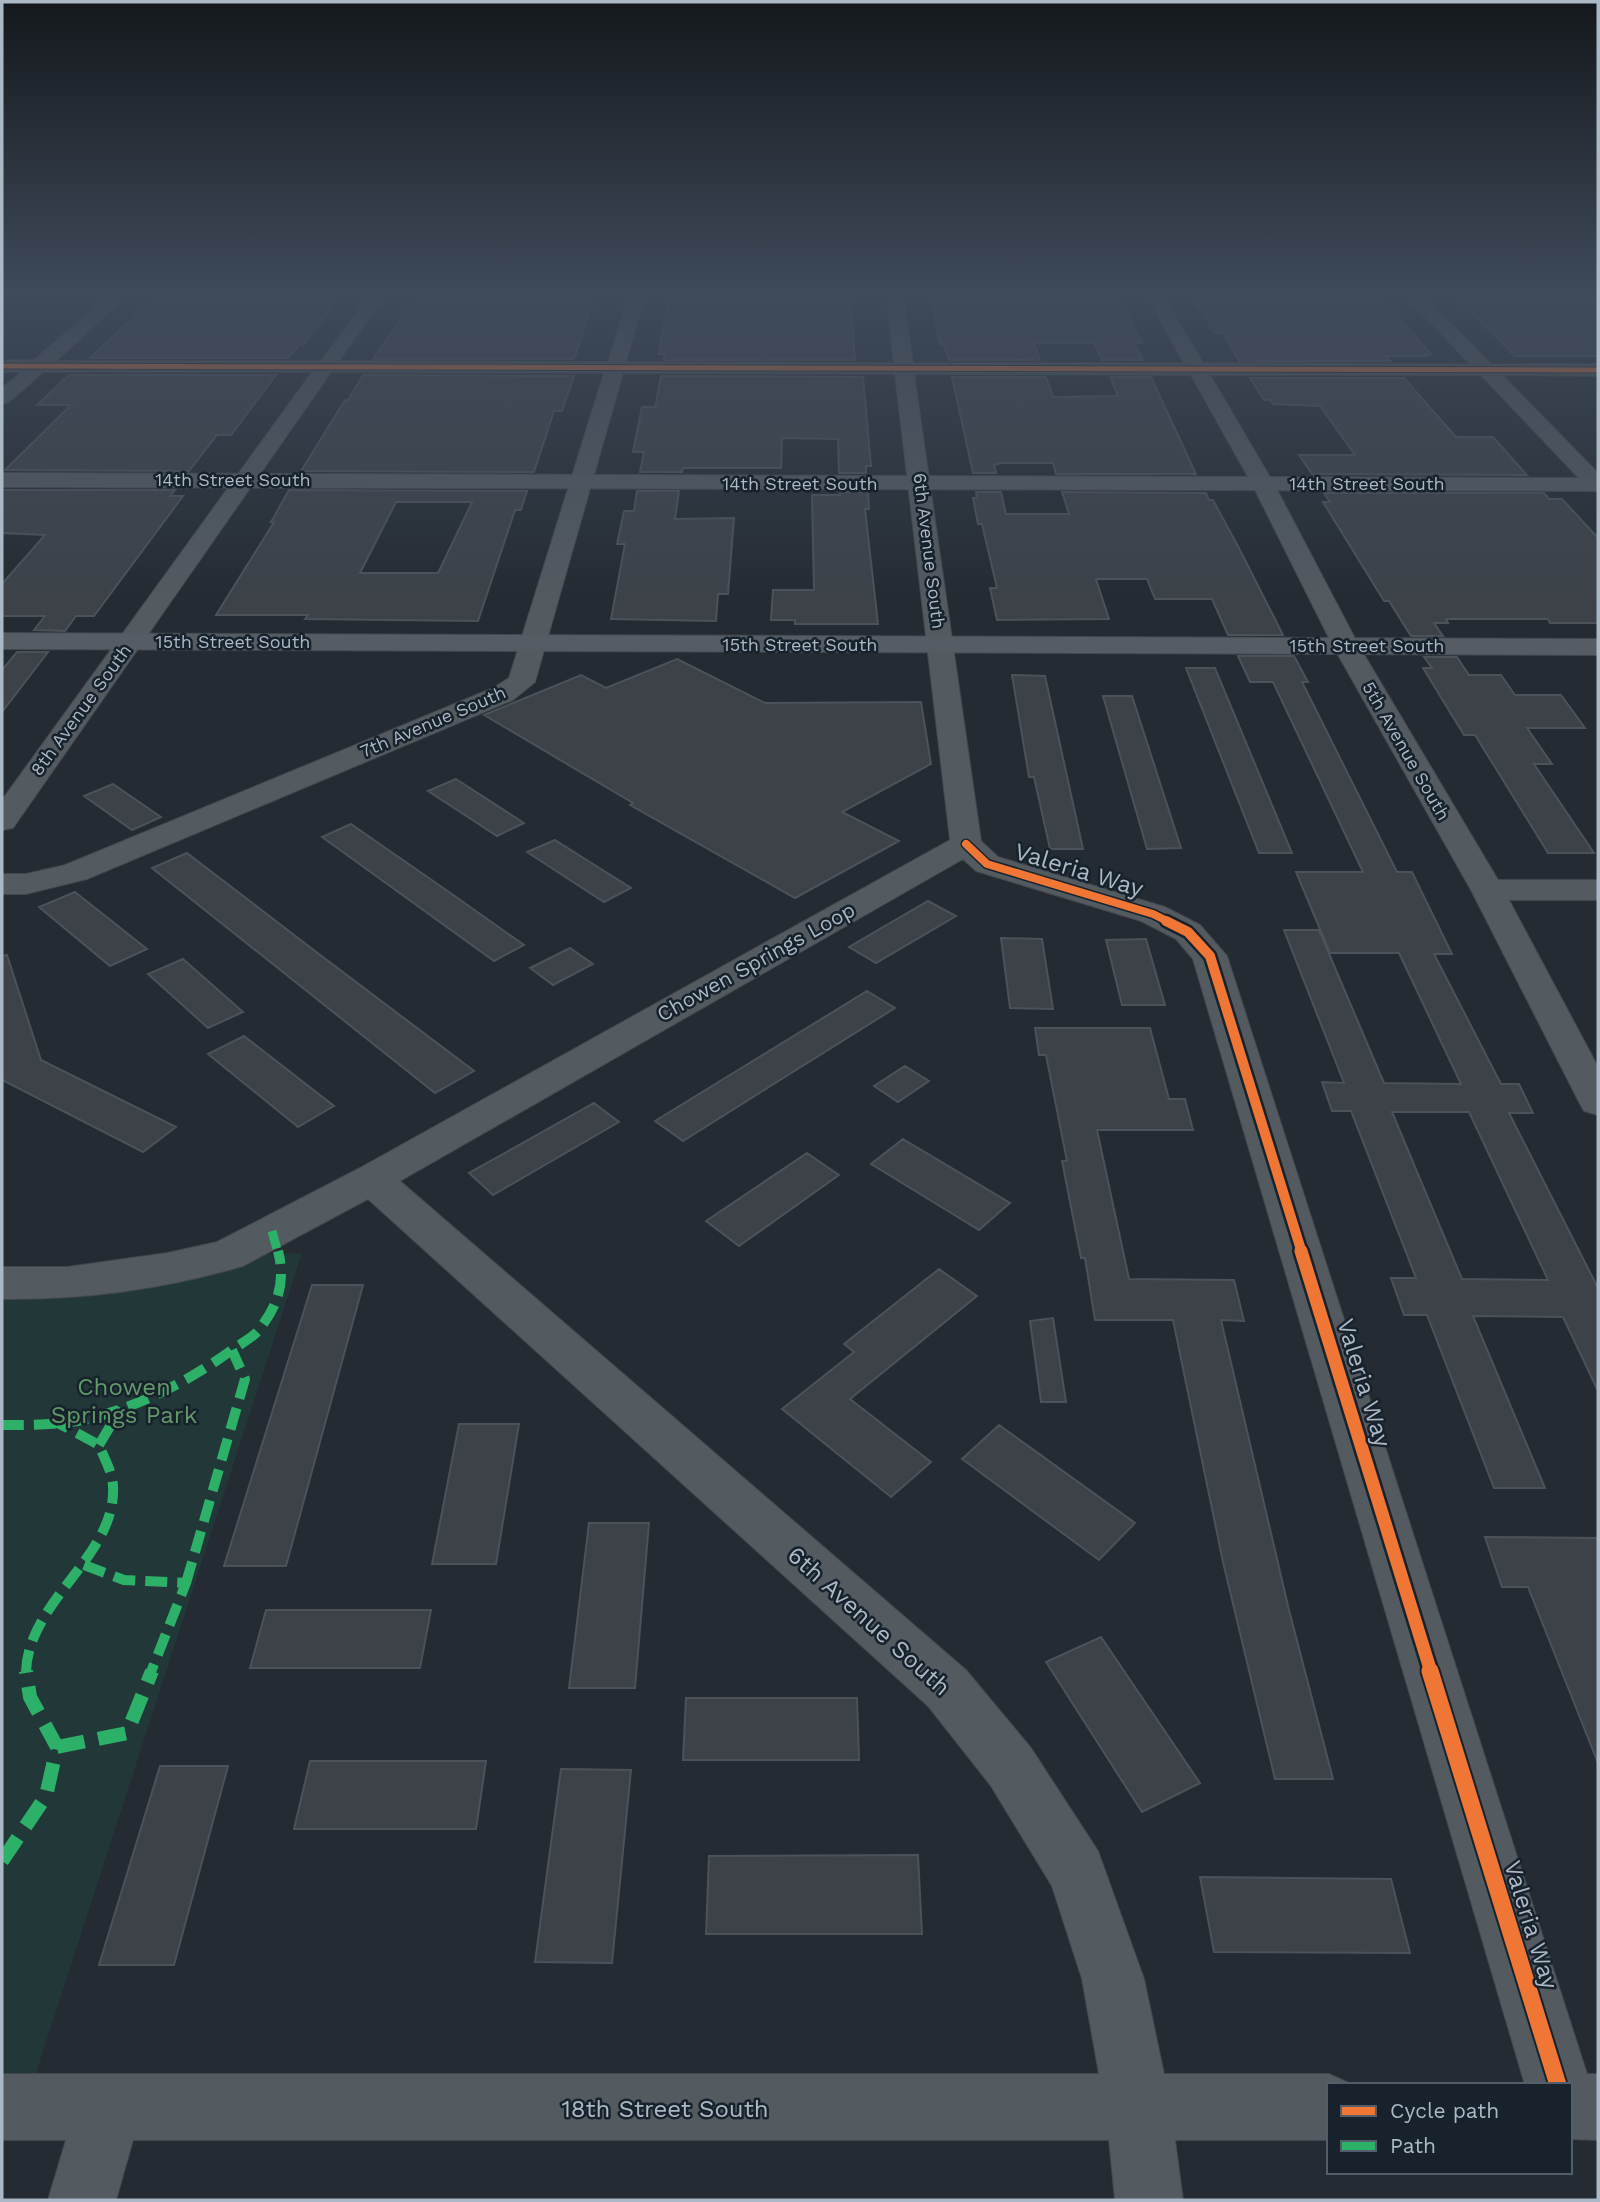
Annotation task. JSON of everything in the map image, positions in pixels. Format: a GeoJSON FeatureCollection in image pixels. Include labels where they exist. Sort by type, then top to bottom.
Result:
{"type":"FeatureCollection","features":[{"type":"Feature","properties":{"kind":"main road","name":"14th Street South"},"geometry":{"type":"LineString","coordinates":[[2,480],[1598,485]]}},
{"type":"Feature","properties":{"kind":"main road","name":"15th Street South"},"geometry":{"type":"LineString","coordinates":[[2,641],[1598,647]]}},
{"type":"Feature","properties":{"kind":"street","name":"8th Avenue South"},"geometry":{"type":"LineString","coordinates":[[2,821],[308,394]]}},
{"type":"Feature","properties":{"kind":"street","name":"7th Avenue South"},"geometry":{"type":"LineString","coordinates":[[2,884],[26,884],[76,873],[503,694],[521,682],[607,394]]}},
{"type":"Feature","properties":{"kind":"street","name":"6th Avenue South"},"geometry":{"type":"LineString","coordinates":[[909,394],[941,645]]}},
{"type":"Feature","properties":{"kind":"street","name":"5th Avenue South"},"geometry":{"type":"LineString","coordinates":[[1213,394],[1263,484],[1346,646],[1487,890],[1598,1102]]}},
{"type":"Feature","properties":{"kind":"street"},"geometry":{"type":"LineString","coordinates":[[1510,394],[1598,485]]}},
{"type":"Feature","properties":{"kind":"street"},"geometry":{"type":"LineString","coordinates":[[941,645],[966,844]]}},
{"type":"Feature","properties":{"kind":"street","name":"Chowen Springs Loop"},"geometry":{"type":"LineString","coordinates":[[2,1283],[67,1283],[167,1269],[228,1255],[372,1179],[966,844]]}},
{"type":"Feature","properties":{"kind":"street","name":"Valeria Way"},"geometry":{"type":"LineString","coordinates":[[966,844],[987,864],[1153,915],[1188,932],[1210,956],[1557,2083]]}},
{"type":"Feature","properties":{"kind":"street"},"geometry":{"type":"LineString","coordinates":[[1487,890],[1598,890]]}},
{"type":"Feature","properties":{"kind":"street","name":"6th Avenue South"},"geometry":{"type":"LineString","coordinates":[[372,1179],[947,1688],[1011,1767],[1077,1872],[1113,1979],[1138,2108],[1149,2200]]}},
{"type":"Feature","properties":{"kind":"street"},"geometry":{"type":"LineString","coordinates":[[1572,2106],[1598,2107]]}},
{"type":"Feature","properties":{"kind":"street","name":"18th Street South"},"geometry":{"type":"LineString","coordinates":[[2,2107],[1327,2107]]}},
{"type":"Feature","properties":{"kind":"street"},"geometry":{"type":"LineString","coordinates":[[82,2200],[108,2107]]}},
{"type":"Feature","properties":{"kind":"green space","name":"Chowen Springs Park"},"geometry":{"type":"Polygon","coordinates":[[[302,1253],[25,2107],[2,2107],[2,1283],[67,1283],[228,1255],[302,1253]]]}},
{"type":"Feature","properties":{"kind":"building"},"geometry":{"type":"Polygon","coordinates":[[[49,394],[262,394],[231,435],[217,435],[189,471],[5,470],[71,405],[37,405],[49,394]]]}},
{"type":"Feature","properties":{"kind":"building"},"geometry":{"type":"Polygon","coordinates":[[[352,394],[568,394],[562,411],[554,411],[534,472],[301,471],[345,400],[352,394]]]}},
{"type":"Feature","properties":{"kind":"building"},"geometry":{"type":"Polygon","coordinates":[[[658,394],[865,394],[871,466],[866,466],[866,473],[839,473],[838,439],[782,438],[781,468],[683,468],[682,472],[640,472],[644,452],[633,452],[642,407],[655,407],[658,394]]]}},
{"type":"Feature","properties":{"kind":"building"},"geometry":{"type":"Polygon","coordinates":[[[956,394],[1052,394],[1053,397],[1159,394],[1196,474],[1056,474],[1053,463],[1001,463],[994,465],[996,473],[973,473],[956,394]]]}},
{"type":"Feature","properties":{"kind":"building"},"geometry":{"type":"Polygon","coordinates":[[[1260,394],[1418,394],[1456,437],[1493,437],[1527,475],[1312,474],[1299,455],[1355,455],[1320,406],[1273,404],[1270,400],[1264,400],[1260,394]]]}},
{"type":"Feature","properties":{"kind":"building"},"geometry":{"type":"Polygon","coordinates":[[[2,490],[175,490],[170,496],[183,496],[94,616],[76,616],[65,631],[34,630],[45,616],[2,616],[2,584],[45,535],[2,533],[2,490]]]}},
{"type":"Feature","properties":{"kind":"building"},"geometry":{"type":"Polygon","coordinates":[[[289,490],[527,491],[521,510],[515,510],[478,621],[305,619],[308,615],[216,615],[274,522],[271,522],[289,490]],[[396,502],[360,573],[438,573],[472,502],[396,502]]]}},
{"type":"Feature","properties":{"kind":"building"},"geometry":{"type":"Polygon","coordinates":[[[637,491],[679,491],[675,519],[734,518],[728,594],[718,594],[716,621],[611,619],[625,544],[617,544],[624,511],[634,511],[637,491]]]}},
{"type":"Feature","properties":{"kind":"building"},"geometry":{"type":"Polygon","coordinates":[[[840,492],[868,492],[869,509],[865,509],[878,624],[795,624],[795,620],[771,620],[773,590],[814,590],[812,495],[840,495],[840,492]]]}},
{"type":"Feature","properties":{"kind":"building"},"geometry":{"type":"Polygon","coordinates":[[[976,492],[1001,492],[1006,514],[1069,514],[1062,492],[1206,493],[1209,500],[1213,500],[1283,635],[1228,635],[1212,599],[1155,599],[1147,579],[1096,579],[1109,619],[997,620],[990,588],[997,588],[982,524],[978,524],[973,498],[977,498],[976,492]]]}},
{"type":"Feature","properties":{"kind":"building"},"geometry":{"type":"Polygon","coordinates":[[[1324,493],[1544,493],[1549,499],[1562,499],[1598,538],[1598,623],[1550,623],[1548,619],[1446,619],[1448,623],[1434,623],[1443,636],[1411,636],[1389,601],[1384,601],[1323,502],[1330,502],[1324,493]]]}},
{"type":"Feature","properties":{"kind":"building"},"geometry":{"type":"Polygon","coordinates":[[[17,652],[48,652],[2,712],[2,670],[17,652]]]}},
{"type":"Feature","properties":{"kind":"building"},"geometry":{"type":"Polygon","coordinates":[[[1238,656],[1294,656],[1308,682],[1302,682],[1397,872],[1412,872],[1452,954],[1434,954],[1501,1084],[1519,1084],[1533,1113],[1509,1113],[1598,1288],[1598,1391],[1563,1317],[1473,1316],[1545,1488],[1494,1488],[1427,1315],[1404,1315],[1391,1278],[1416,1278],[1351,1111],[1332,1111],[1322,1082],[1344,1083],[1284,930],[1319,930],[1384,1083],[1461,1084],[1399,953],[1330,953],[1296,872],[1363,872],[1273,682],[1250,682],[1238,656]],[[1392,1112],[1462,1279],[1548,1280],[1469,1112],[1392,1112]]]}},
{"type":"Feature","properties":{"kind":"building"},"geometry":{"type":"Polygon","coordinates":[[[1424,657],[1457,657],[1469,675],[1501,675],[1515,695],[1561,695],[1585,728],[1527,728],[1552,764],[1534,764],[1594,853],[1548,853],[1475,735],[1464,735],[1423,668],[1432,668],[1424,657]]]}},
{"type":"Feature","properties":{"kind":"building"},"geometry":{"type":"Polygon","coordinates":[[[677,659],[765,703],[921,702],[931,764],[842,812],[899,841],[795,898],[630,805],[633,803],[484,715],[581,675],[606,688],[677,659]]]}},
{"type":"Feature","properties":{"kind":"building"},"geometry":{"type":"Polygon","coordinates":[[[1186,668],[1215,668],[1292,853],[1259,853],[1186,668]]]}},
{"type":"Feature","properties":{"kind":"building"},"geometry":{"type":"Polygon","coordinates":[[[1012,675],[1045,676],[1083,849],[1050,849],[1034,777],[1029,777],[1012,675]]]}},
{"type":"Feature","properties":{"kind":"building"},"geometry":{"type":"Polygon","coordinates":[[[1103,696],[1132,696],[1181,848],[1147,849],[1103,696]]]}},
{"type":"Feature","properties":{"kind":"building"},"geometry":{"type":"Polygon","coordinates":[[[456,779],[524,823],[497,836],[428,791],[456,779]]]}},
{"type":"Feature","properties":{"kind":"building"},"geometry":{"type":"Polygon","coordinates":[[[113,784],[161,817],[132,830],[84,796],[113,784]]]}},
{"type":"Feature","properties":{"kind":"building"},"geometry":{"type":"Polygon","coordinates":[[[351,824],[524,945],[494,961],[322,837],[351,824]]]}},
{"type":"Feature","properties":{"kind":"building"},"geometry":{"type":"Polygon","coordinates":[[[555,840],[631,888],[604,902],[527,852],[555,840]]]}},
{"type":"Feature","properties":{"kind":"building"},"geometry":{"type":"Polygon","coordinates":[[[187,853],[474,1071],[435,1093],[152,868],[187,853]]]}},
{"type":"Feature","properties":{"kind":"building"},"geometry":{"type":"Polygon","coordinates":[[[75,892],[147,949],[110,966],[39,907],[75,892]]]}},
{"type":"Feature","properties":{"kind":"building"},"geometry":{"type":"Polygon","coordinates":[[[928,901],[956,916],[876,963],[849,947],[928,901]]]}},
{"type":"Feature","properties":{"kind":"building"},"geometry":{"type":"Polygon","coordinates":[[[1001,938],[1042,939],[1053,1009],[1010,1008],[1001,938]]]}},
{"type":"Feature","properties":{"kind":"building"},"geometry":{"type":"Polygon","coordinates":[[[1146,939],[1165,1005],[1122,1005],[1106,940],[1146,939]]]}},
{"type":"Feature","properties":{"kind":"building"},"geometry":{"type":"Polygon","coordinates":[[[570,948],[593,964],[553,985],[530,968],[570,948]]]}},
{"type":"Feature","properties":{"kind":"building"},"geometry":{"type":"Polygon","coordinates":[[[7,955],[41,1060],[176,1127],[143,1152],[2,1080],[2,956],[7,955]]]}},
{"type":"Feature","properties":{"kind":"building"},"geometry":{"type":"Polygon","coordinates":[[[183,959],[243,1012],[208,1028],[148,974],[183,959]]]}},
{"type":"Feature","properties":{"kind":"building"},"geometry":{"type":"Polygon","coordinates":[[[867,991],[895,1008],[683,1141],[655,1121],[867,991]]]}},
{"type":"Feature","properties":{"kind":"building"},"geometry":{"type":"Polygon","coordinates":[[[1035,1028],[1150,1028],[1169,1099],[1185,1099],[1193,1130],[1097,1130],[1129,1279],[1234,1280],[1244,1321],[1221,1320],[1289,1610],[1333,1779],[1275,1779],[1223,1562],[1173,1320],[1095,1320],[1085,1258],[1081,1258],[1062,1161],[1067,1161],[1046,1055],[1039,1055],[1035,1028]]]}},
{"type":"Feature","properties":{"kind":"building"},"geometry":{"type":"Polygon","coordinates":[[[244,1036],[334,1106],[298,1127],[208,1054],[244,1036]]]}},
{"type":"Feature","properties":{"kind":"building"},"geometry":{"type":"Polygon","coordinates":[[[905,1066],[929,1081],[898,1102],[874,1086],[905,1066]]]}},
{"type":"Feature","properties":{"kind":"building"},"geometry":{"type":"Polygon","coordinates":[[[594,1103],[619,1122],[493,1195],[469,1173],[594,1103]]]}},
{"type":"Feature","properties":{"kind":"building"},"geometry":{"type":"Polygon","coordinates":[[[903,1139],[1010,1203],[979,1230],[871,1164],[903,1139]]]}},
{"type":"Feature","properties":{"kind":"building"},"geometry":{"type":"Polygon","coordinates":[[[807,1153],[839,1175],[739,1246],[706,1221],[807,1153]]]}},
{"type":"Feature","properties":{"kind":"building"},"geometry":{"type":"Polygon","coordinates":[[[939,1269],[977,1296],[850,1399],[931,1462],[891,1497],[782,1409],[854,1352],[844,1344],[939,1269]]]}},
{"type":"Feature","properties":{"kind":"building"},"geometry":{"type":"Polygon","coordinates":[[[312,1285],[363,1285],[286,1566],[224,1566],[312,1285]]]}},
{"type":"Feature","properties":{"kind":"building"},"geometry":{"type":"Polygon","coordinates":[[[1053,1318],[1066,1402],[1041,1402],[1030,1321],[1053,1318]]]}},
{"type":"Feature","properties":{"kind":"building"},"geometry":{"type":"Polygon","coordinates":[[[459,1424],[519,1424],[496,1564],[432,1564],[459,1424]]]}},
{"type":"Feature","properties":{"kind":"building"},"geometry":{"type":"Polygon","coordinates":[[[999,1425],[1135,1523],[1099,1560],[962,1459],[999,1425]]]}},
{"type":"Feature","properties":{"kind":"building"},"geometry":{"type":"Polygon","coordinates":[[[589,1523],[649,1523],[635,1688],[569,1688],[589,1523]]]}},
{"type":"Feature","properties":{"kind":"building"},"geometry":{"type":"Polygon","coordinates":[[[1485,1537],[1598,1538],[1598,1763],[1528,1587],[1502,1587],[1485,1537]]]}},
{"type":"Feature","properties":{"kind":"building"},"geometry":{"type":"Polygon","coordinates":[[[266,1610],[431,1610],[420,1668],[250,1668],[266,1610]]]}},
{"type":"Feature","properties":{"kind":"building"},"geometry":{"type":"Polygon","coordinates":[[[1101,1637],[1200,1783],[1142,1812],[1046,1662],[1101,1637]]]}},
{"type":"Feature","properties":{"kind":"building"},"geometry":{"type":"Polygon","coordinates":[[[686,1698],[857,1698],[859,1760],[683,1760],[686,1698]]]}},
{"type":"Feature","properties":{"kind":"building"},"geometry":{"type":"Polygon","coordinates":[[[310,1761],[486,1761],[476,1829],[294,1829],[310,1761]]]}},
{"type":"Feature","properties":{"kind":"building"},"geometry":{"type":"Polygon","coordinates":[[[160,1766],[228,1766],[174,1965],[99,1965],[160,1766]]]}},
{"type":"Feature","properties":{"kind":"building"},"geometry":{"type":"Polygon","coordinates":[[[561,1769],[631,1770],[612,1963],[535,1962],[561,1769]]]}},
{"type":"Feature","properties":{"kind":"building"},"geometry":{"type":"Polygon","coordinates":[[[918,1855],[922,1934],[706,1934],[709,1856],[918,1855]]]}},
{"type":"Feature","properties":{"kind":"building"},"geometry":{"type":"Polygon","coordinates":[[[1200,1877],[1391,1879],[1410,1953],[1214,1952],[1200,1877]]]}},
{"type":"Feature","properties":{"kind":"marked path"},"geometry":{"type":"LineString","coordinates":[[2,1425],[38,1425],[87,1419],[149,1398],[204,1370],[257,1332],[279,1295],[283,1271],[272,1231]]}},
{"type":"Feature","properties":{"kind":"marked path"},"geometry":{"type":"LineString","coordinates":[[186,1583],[245,1379],[232,1350]]}},
{"type":"Feature","properties":{"kind":"marked path"},"geometry":{"type":"LineString","coordinates":[[99,1445],[121,1408]]}},
{"type":"Feature","properties":{"kind":"marked path"},"geometry":{"type":"LineString","coordinates":[[2,1861],[46,1796],[57,1747],[38,1715],[27,1689],[27,1656],[34,1634],[46,1613],[91,1551],[103,1529],[113,1493],[111,1475],[99,1445],[58,1423]]}},
{"type":"Feature","properties":{"kind":"marked path"},"geometry":{"type":"LineString","coordinates":[[57,1747],[127,1733],[186,1583],[124,1580],[84,1565]]}},
{"type":"Feature","properties":{"kind":"cycle path"},"geometry":{"type":"LineString","coordinates":[[966,844],[987,864],[1153,914],[1188,932],[1210,956],[1557,2083]]}}]}
